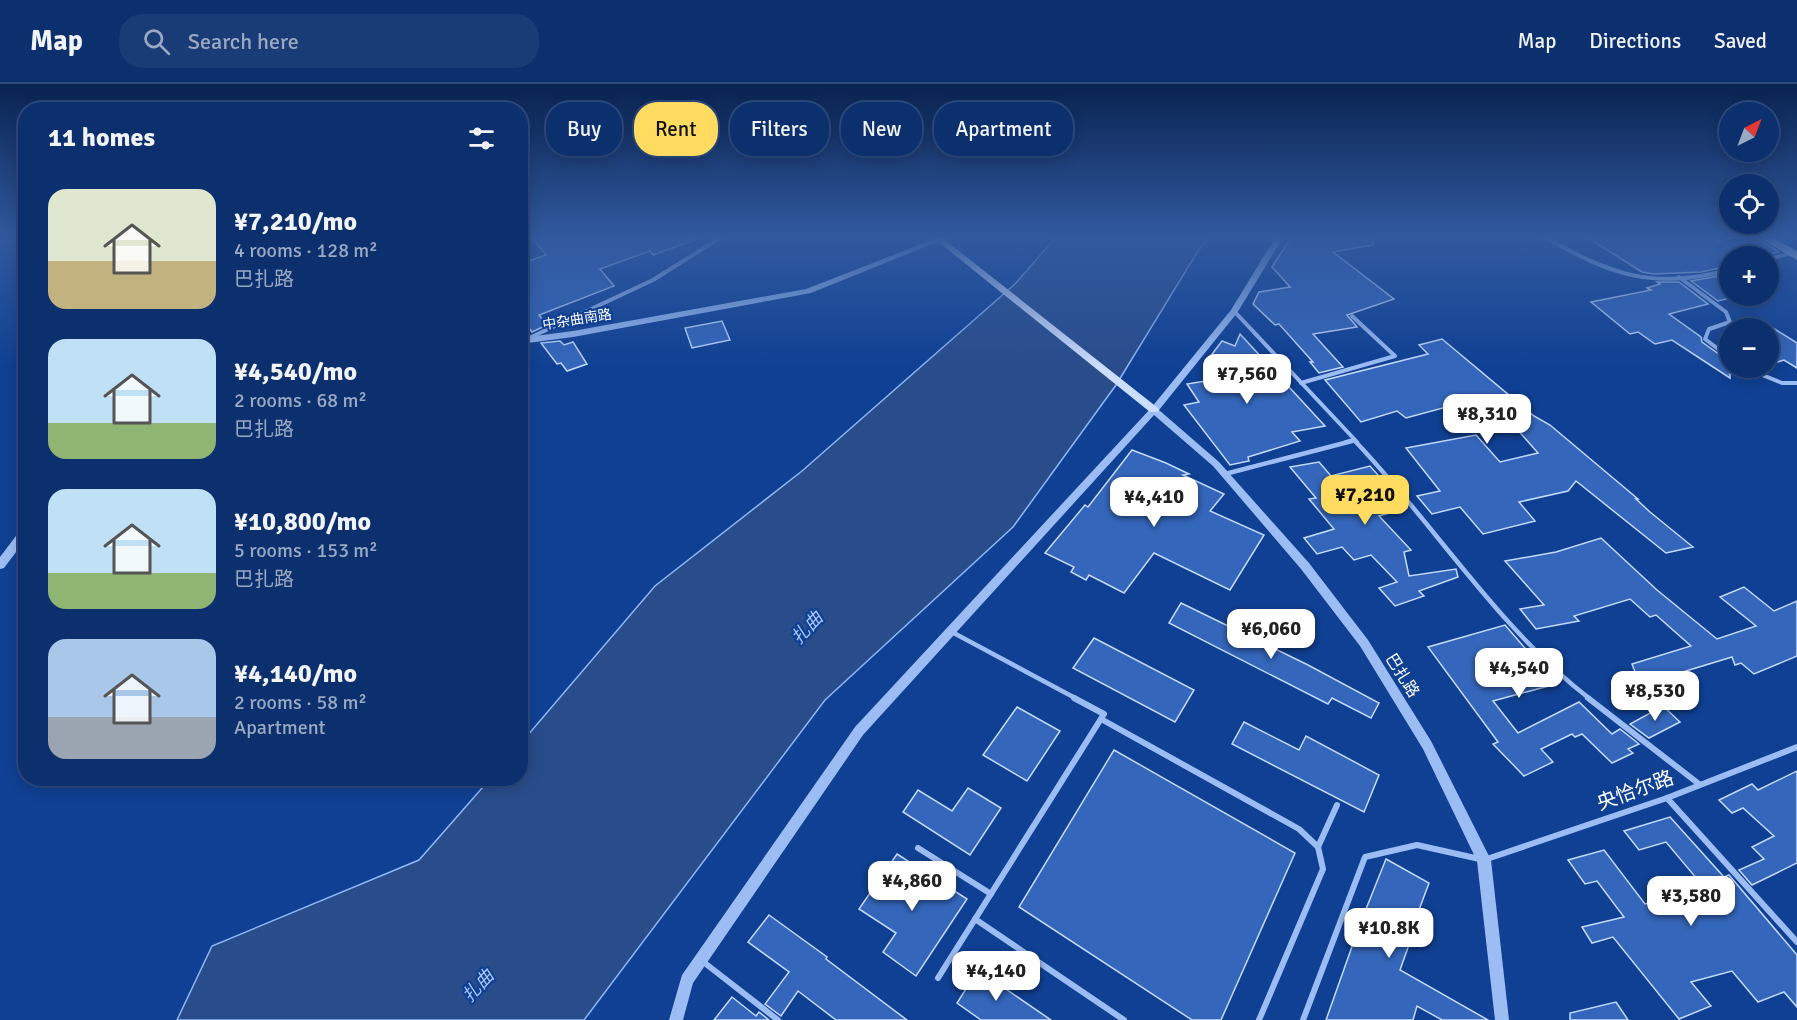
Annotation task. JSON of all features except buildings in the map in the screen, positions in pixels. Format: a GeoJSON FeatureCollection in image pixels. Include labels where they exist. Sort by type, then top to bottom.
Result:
{"type":"FeatureCollection","features":[{"type":"Feature","properties":{"kind":"main road"},"geometry":{"type":"LineString","coordinates":[[991,280],[1154,410]]}},
{"type":"Feature","properties":{"kind":"street","name":"中杂曲南路"},"geometry":{"type":"LineString","coordinates":[[528,340],[808,291],[836,280]]}},
{"type":"Feature","properties":{"kind":"street"},"geometry":{"type":"LineString","coordinates":[[676,1020],[687,980],[859,731],[1154,410],[1234,311],[1253,280]]}},
{"type":"Feature","properties":{"kind":"street","name":"巴扎路"},"geometry":{"type":"LineString","coordinates":[[1154,410],[1225,474],[1305,566],[1364,643],[1427,745],[1484,860],[1502,1020]]}},
{"type":"Feature","properties":{"kind":"street"},"geometry":{"type":"LineString","coordinates":[[0,565],[18,541]]}},
{"type":"Feature","properties":{"kind":"lane"},"geometry":{"type":"LineString","coordinates":[[528,338],[651,280]]}},
{"type":"Feature","properties":{"kind":"lane"},"geometry":{"type":"LineString","coordinates":[[1683,280],[1726,312],[1728,318]]}},
{"type":"Feature","properties":{"kind":"lane"},"geometry":{"type":"LineString","coordinates":[[1234,311],[1354,440],[1512,625],[1560,676],[1699,784]]}},
{"type":"Feature","properties":{"kind":"lane"},"geometry":{"type":"LineString","coordinates":[[1301,383],[1395,356],[1352,316]]}},
{"type":"Feature","properties":{"kind":"lane"},"geometry":{"type":"LineString","coordinates":[[1719,326],[1709,329],[1705,339],[1719,350]]}},
{"type":"Feature","properties":{"kind":"lane"},"geometry":{"type":"LineString","coordinates":[[1770,378],[1782,383],[1797,383]]}},
{"type":"Feature","properties":{"kind":"lane"},"geometry":{"type":"LineString","coordinates":[[1225,474],[1354,440]]}},
{"type":"Feature","properties":{"kind":"lane"},"geometry":{"type":"LineString","coordinates":[[938,978],[1104,714],[950,631]]}},
{"type":"Feature","properties":{"kind":"lane"},"geometry":{"type":"LineString","coordinates":[[1101,719],[1299,829],[1318,848],[1323,869],[1259,1020]]}},
{"type":"Feature","properties":{"kind":"lane","name":"央恰尔路"},"geometry":{"type":"LineString","coordinates":[[1484,860],[1666,798],[1797,747]]}},
{"type":"Feature","properties":{"kind":"lane"},"geometry":{"type":"LineString","coordinates":[[1666,798],[1797,942]]}},
{"type":"Feature","properties":{"kind":"lane"},"geometry":{"type":"LineString","coordinates":[[1318,848],[1336,805]]}},
{"type":"Feature","properties":{"kind":"lane"},"geometry":{"type":"LineString","coordinates":[[1303,1020],[1365,857],[1418,845],[1484,860]]}},
{"type":"Feature","properties":{"kind":"lane"},"geometry":{"type":"LineString","coordinates":[[918,848],[991,894]]}},
{"type":"Feature","properties":{"kind":"lane"},"geometry":{"type":"LineString","coordinates":[[975,920],[1124,1020]]}},
{"type":"Feature","properties":{"kind":"lane"},"geometry":{"type":"LineString","coordinates":[[706,964],[778,1020]]}},
{"type":"Feature","properties":{"kind":"water","name":"扎曲"},"geometry":{"type":"Polygon","coordinates":[[[1019,280],[1180,280],[1116,385],[1013,527],[825,700],[584,1020],[177,1020],[212,946],[419,860],[484,786],[528,786],[528,735],[655,586],[802,471],[1019,280]]]}}]}
